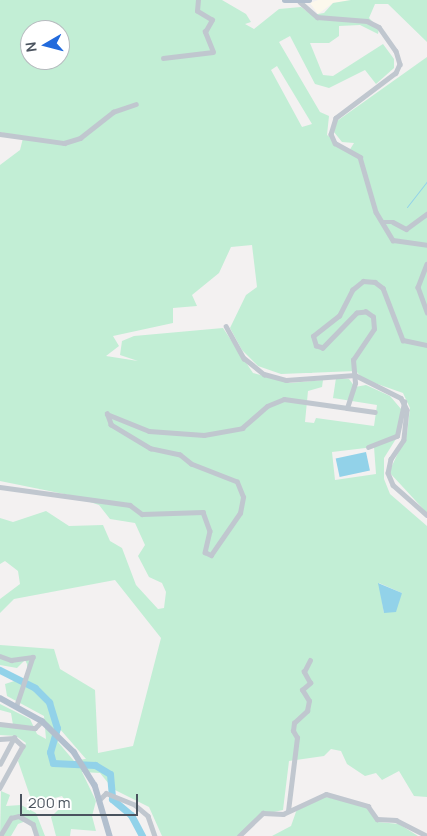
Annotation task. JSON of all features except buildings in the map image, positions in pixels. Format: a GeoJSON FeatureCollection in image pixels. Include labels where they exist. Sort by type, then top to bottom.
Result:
{"type":"FeatureCollection","features":[{"type":"Feature","properties":{"kind":"main road"},"geometry":{"type":"LineString","coordinates":[[285,0],[300,2],[308,0]]}},
{"type":"Feature","properties":{"kind":"main road"},"geometry":{"type":"LineString","coordinates":[[0,698],[18,702],[52,729],[81,762],[100,799],[110,836]]}},
{"type":"Feature","properties":{"kind":"street"},"geometry":{"type":"LineString","coordinates":[[163,58],[213,52],[206,32],[212,20],[197,11],[198,0]]}},
{"type":"Feature","properties":{"kind":"street"},"geometry":{"type":"LineString","coordinates":[[300,2],[317,17],[367,20],[386,35],[400,59],[396,73],[336,118],[330,128],[335,143],[360,157],[382,222],[397,244],[427,245]]}},
{"type":"Feature","properties":{"kind":"street"},"geometry":{"type":"LineString","coordinates":[[0,134],[64,143],[80,138],[113,112],[136,104]]}},
{"type":"Feature","properties":{"kind":"street"},"geometry":{"type":"LineString","coordinates":[[382,222],[393,222],[406,229],[427,214]]}},
{"type":"Feature","properties":{"kind":"street"},"geometry":{"type":"LineString","coordinates":[[427,264],[418,287],[427,312]]}},
{"type":"Feature","properties":{"kind":"street"},"geometry":{"type":"LineString","coordinates":[[347,408],[355,375],[355,354],[374,329],[370,314],[357,313],[323,348],[316,346],[313,336],[339,316],[359,282],[376,282],[383,288],[403,340],[427,345]]}},
{"type":"Feature","properties":{"kind":"street"},"geometry":{"type":"LineString","coordinates":[[226,326],[244,358],[269,376],[286,380],[355,375],[396,393],[404,402],[404,440],[391,459],[388,473],[393,485],[427,515]]}},
{"type":"Feature","properties":{"kind":"street"},"geometry":{"type":"LineString","coordinates":[[0,487],[130,505],[142,514],[203,512],[210,531],[205,549],[208,555],[240,513],[243,492],[238,482],[190,464],[180,455],[151,450],[111,425],[107,414],[149,431],[204,435],[242,428],[268,406],[284,399],[375,412]]}},
{"type":"Feature","properties":{"kind":"street"},"geometry":{"type":"LineString","coordinates":[[368,447],[397,436],[404,402]]}},
{"type":"Feature","properties":{"kind":"street"},"geometry":{"type":"LineString","coordinates":[[0,656],[11,660],[30,655],[34,661],[31,673],[18,702]]}},
{"type":"Feature","properties":{"kind":"street"},"geometry":{"type":"LineString","coordinates":[[288,811],[287,791],[297,738],[293,731],[294,723],[307,711],[309,700],[302,690],[310,683],[304,672],[310,660]]}},
{"type":"Feature","properties":{"kind":"street"},"geometry":{"type":"LineString","coordinates":[[0,724],[35,728],[42,721]]}},
{"type":"Feature","properties":{"kind":"street"},"geometry":{"type":"LineString","coordinates":[[0,739],[14,738],[23,746],[0,788]]}},
{"type":"Feature","properties":{"kind":"street"},"geometry":{"type":"LineString","coordinates":[[0,764],[14,738]]}},
{"type":"Feature","properties":{"kind":"street"},"geometry":{"type":"LineString","coordinates":[[100,799],[103,793],[112,795],[148,816],[155,836]]}},
{"type":"Feature","properties":{"kind":"street"},"geometry":{"type":"LineString","coordinates":[[239,836],[262,813],[288,811],[322,794],[335,794],[368,806],[377,818],[396,820],[427,836]]}},
{"type":"Feature","properties":{"kind":"street"},"geometry":{"type":"LineString","coordinates":[[0,836],[12,818],[19,816],[33,824],[38,836]]}},
{"type":"Feature","properties":{"kind":"shaded area"},"geometry":{"type":"Polygon","coordinates":[[[318,0],[351,0],[333,3],[318,14],[310,3],[318,0]]]}},
{"type":"Feature","properties":{"kind":"green space"},"geometry":{"type":"Polygon","coordinates":[[[0,0],[222,0],[246,14],[251,22],[245,24],[254,29],[279,9],[301,7],[312,15],[324,13],[333,3],[351,0],[427,0],[427,42],[388,4],[375,4],[369,18],[379,28],[378,34],[360,25],[339,26],[339,36],[329,43],[310,43],[323,75],[333,76],[383,44],[394,59],[394,68],[376,84],[365,70],[329,88],[315,84],[290,36],[279,42],[320,112],[329,116],[327,135],[349,151],[354,143],[342,142],[334,132],[337,121],[427,57],[427,513],[389,472],[407,434],[410,408],[403,393],[363,379],[356,371],[281,374],[258,366],[242,350],[230,328],[246,295],[257,287],[252,245],[231,247],[219,273],[192,295],[197,306],[173,308],[173,323],[113,336],[119,346],[106,356],[138,361],[120,355],[122,341],[134,336],[223,328],[253,373],[290,383],[323,380],[322,387],[308,391],[305,422],[314,423],[316,418],[374,426],[377,405],[333,398],[336,378],[349,379],[355,387],[366,385],[390,396],[401,409],[399,434],[384,458],[384,479],[390,494],[427,526],[427,797],[414,796],[399,771],[382,780],[376,773],[365,776],[347,764],[341,751],[331,749],[324,756],[289,761],[283,810],[260,815],[239,836],[162,836],[149,807],[113,789],[100,773],[82,772],[96,801],[92,816],[96,831],[71,829],[70,836],[56,836],[51,817],[66,802],[62,796],[37,803],[30,796],[18,761],[26,743],[16,736],[0,735],[0,725],[13,725],[11,713],[0,710],[0,704],[30,719],[37,734],[46,739],[44,716],[7,696],[5,684],[27,677],[27,664],[25,660],[17,668],[0,665],[0,645],[54,649],[60,669],[95,690],[98,753],[133,746],[161,638],[115,580],[14,599],[0,613],[0,599],[20,584],[18,571],[5,561],[0,564],[0,518],[13,522],[46,511],[69,526],[103,525],[110,541],[122,548],[136,585],[158,609],[164,608],[166,592],[162,583],[149,577],[138,556],[145,545],[135,523],[110,519],[99,505],[69,495],[0,481],[0,165],[20,150],[23,138],[0,132],[0,0]],[[277,66],[271,70],[302,127],[312,124],[277,66]],[[374,447],[332,452],[335,480],[376,474],[374,447]],[[379,583],[384,613],[402,593],[379,583]],[[59,728],[58,742],[74,761],[86,759],[59,728]]]}},
{"type":"Feature","properties":{"kind":"green space"},"geometry":{"type":"Polygon","coordinates":[[[1,791],[10,795],[6,806],[21,805],[36,813],[45,836],[39,836],[26,821],[18,824],[11,836],[0,836],[1,791]]]}},
{"type":"Feature","properties":{"kind":"green space"},"geometry":{"type":"Polygon","coordinates":[[[321,796],[369,806],[378,822],[399,824],[418,836],[272,836],[291,826],[297,809],[321,796]]]}},
{"type":"Feature","properties":{"kind":"water"},"geometry":{"type":"Polygon","coordinates":[[[366,452],[370,471],[340,477],[336,458],[366,452]]]}},
{"type":"Feature","properties":{"kind":"water"},"geometry":{"type":"Polygon","coordinates":[[[378,583],[402,593],[396,612],[384,613],[378,583]]]}},
{"type":"Feature","properties":{"kind":"waterway"},"geometry":{"type":"LineString","coordinates":[[407,207],[427,181]]}},
{"type":"Feature","properties":{"kind":"waterway"},"geometry":{"type":"LineString","coordinates":[[0,670],[35,688],[49,702],[57,728],[50,752],[53,763],[95,765],[110,774],[112,799],[131,815],[142,836]]}}]}
